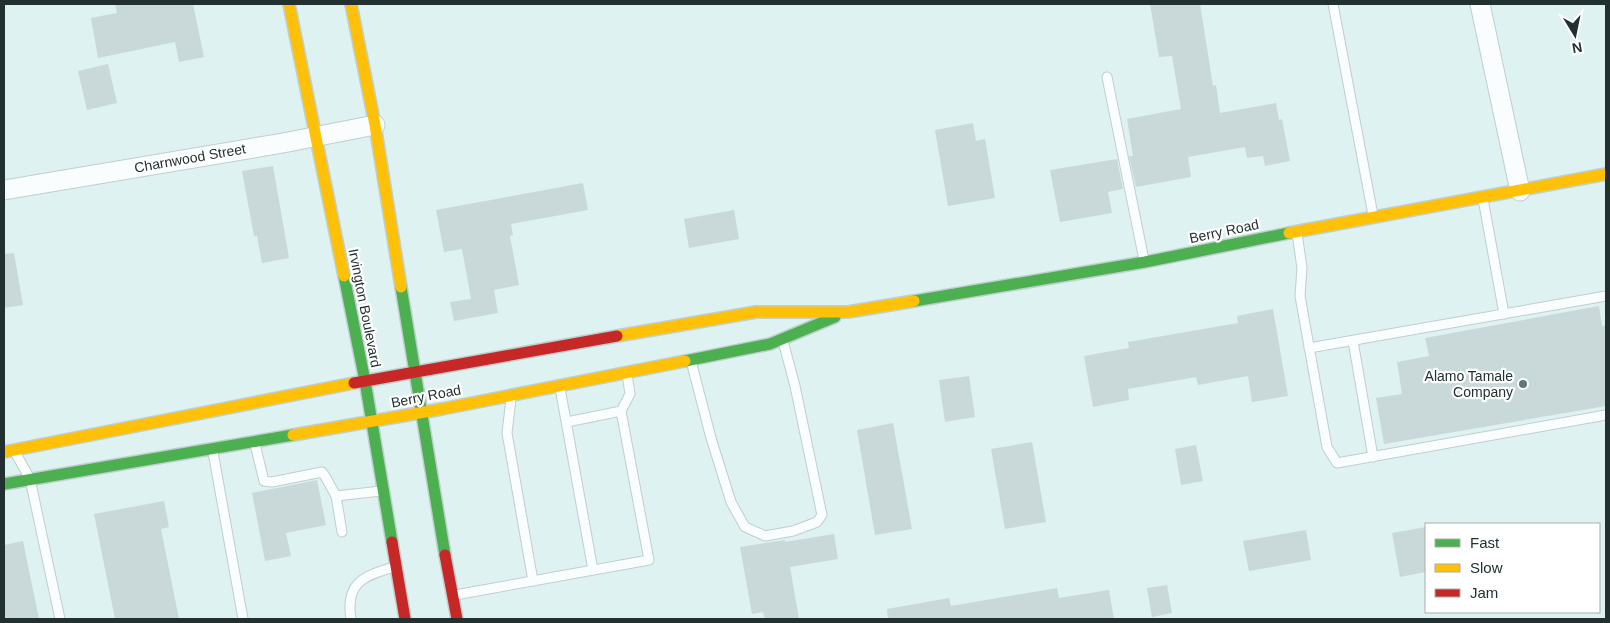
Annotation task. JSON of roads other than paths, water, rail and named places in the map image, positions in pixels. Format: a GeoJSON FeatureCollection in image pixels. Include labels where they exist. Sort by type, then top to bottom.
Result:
{"type":"FeatureCollection","features":[{"type":"Feature","properties":{"kind":"street","name":"Irvington Boulevard"},"geometry":{"type":"LineString","coordinates":[[289,4],[365,381],[405,619]]}},
{"type":"Feature","properties":{"kind":"street"},"geometry":{"type":"LineString","coordinates":[[1480,4],[1520,191]]}},
{"type":"Feature","properties":{"kind":"street"},"geometry":{"type":"LineString","coordinates":[[354,5],[376,125],[457,619]]}},
{"type":"Feature","properties":{"kind":"street","name":"Charnwood Street"},"geometry":{"type":"LineString","coordinates":[[4,190],[376,125]]}},
{"type":"Feature","properties":{"kind":"street","name":"Berry Road"},"geometry":{"type":"LineString","coordinates":[[9,450],[415,371],[756,312],[848,312],[1145,262],[1297,231],[1606,174]]}},
{"type":"Feature","properties":{"kind":"street","name":"Berry Road"},"geometry":{"type":"LineString","coordinates":[[4,484],[372,422],[770,344],[848,312]]}},
{"type":"Feature","properties":{"kind":"lane"},"geometry":{"type":"LineString","coordinates":[[1333,4],[1374,218]]}},
{"type":"Feature","properties":{"kind":"lane"},"geometry":{"type":"LineString","coordinates":[[1108,77],[1145,262]]}},
{"type":"Feature","properties":{"kind":"lane"},"geometry":{"type":"LineString","coordinates":[[1483,198],[1504,314]]}},
{"type":"Feature","properties":{"kind":"lane"},"geometry":{"type":"LineString","coordinates":[[1297,231],[1302,268],[1300,296],[1327,447],[1337,463],[1606,415]]}},
{"type":"Feature","properties":{"kind":"lane"},"geometry":{"type":"LineString","coordinates":[[1309,348],[1606,296]]}},
{"type":"Feature","properties":{"kind":"lane"},"geometry":{"type":"LineString","coordinates":[[691,359],[711,438],[731,502],[745,527],[765,536],[793,531],[817,522],[822,514],[783,338]]}},
{"type":"Feature","properties":{"kind":"lane"},"geometry":{"type":"LineString","coordinates":[[1353,341],[1373,457]]}},
{"type":"Feature","properties":{"kind":"lane"},"geometry":{"type":"LineString","coordinates":[[453,595],[649,560],[621,411],[630,394],[626,372]]}},
{"type":"Feature","properties":{"kind":"lane"},"geometry":{"type":"LineString","coordinates":[[560,385],[593,570]]}},
{"type":"Feature","properties":{"kind":"lane"},"geometry":{"type":"LineString","coordinates":[[512,395],[507,433],[533,581]]}},
{"type":"Feature","properties":{"kind":"lane"},"geometry":{"type":"LineString","coordinates":[[567,422],[621,411]]}},
{"type":"Feature","properties":{"kind":"lane"},"geometry":{"type":"LineString","coordinates":[[254,441],[264,481],[272,482],[322,472],[326,476],[336,496],[342,532]]}},
{"type":"Feature","properties":{"kind":"lane"},"geometry":{"type":"LineString","coordinates":[[212,449],[243,619]]}},
{"type":"Feature","properties":{"kind":"lane"},"geometry":{"type":"LineString","coordinates":[[9,450],[30,479],[60,619]]}},
{"type":"Feature","properties":{"kind":"lane"},"geometry":{"type":"LineString","coordinates":[[336,496],[383,491]]}},
{"type":"Feature","properties":{"kind":"lane"},"geometry":{"type":"LineString","coordinates":[[351,619],[349,601],[353,587],[373,573],[396,567]]}},
{"type":"Feature","properties":{"kind":"place","name":"Alamo Tamale Company"},"geometry":{"type":"Point","coordinates":[1523,384]}}]}
